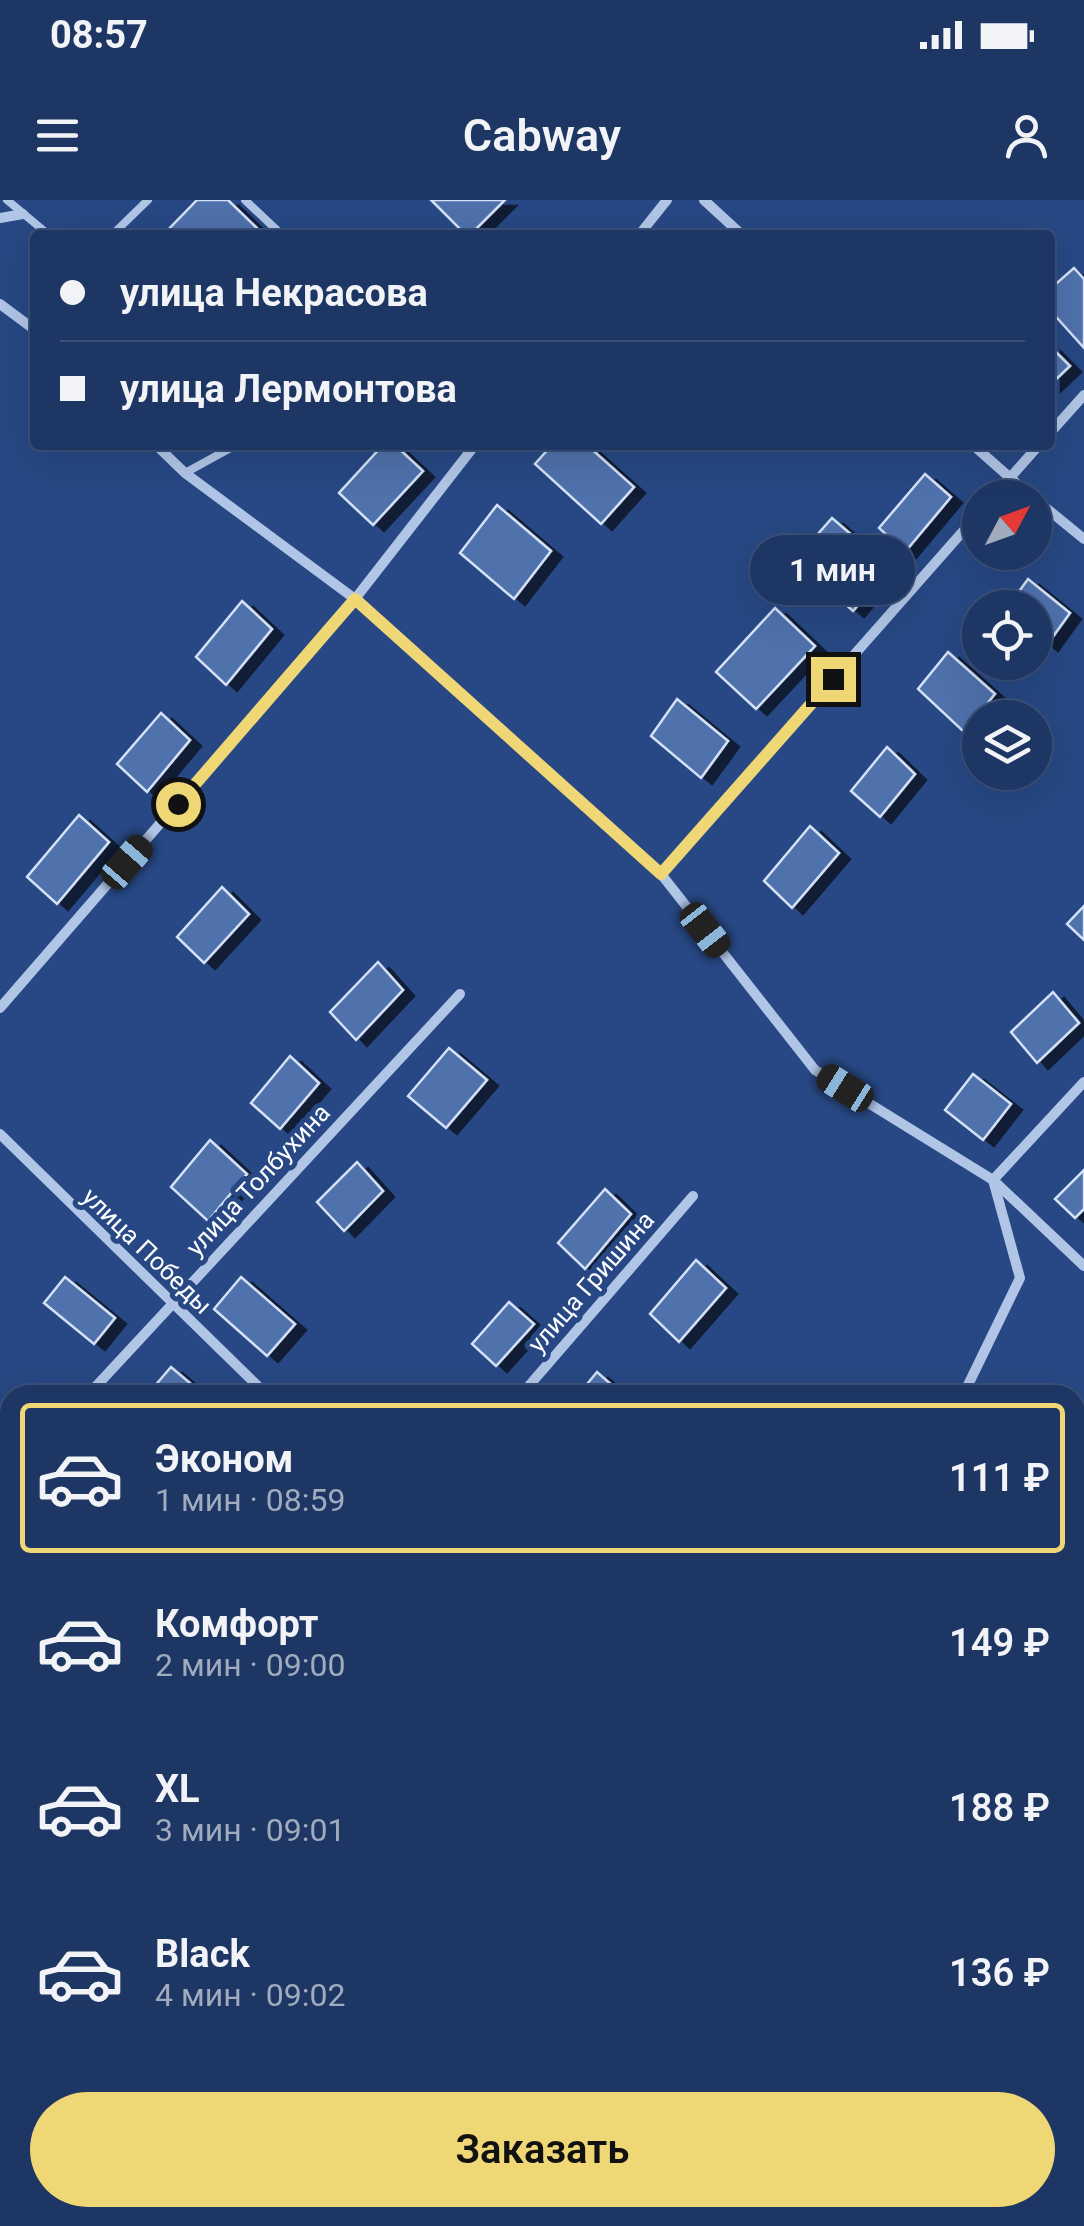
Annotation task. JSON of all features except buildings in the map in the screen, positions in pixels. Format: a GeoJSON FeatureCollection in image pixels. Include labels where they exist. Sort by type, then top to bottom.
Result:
{"type":"FeatureCollection","features":[{"type":"Feature","properties":{"kind":"street"},"geometry":{"type":"LineString","coordinates":[[643,230],[666,200]]}},
{"type":"Feature","properties":{"kind":"street"},"geometry":{"type":"LineString","coordinates":[[704,200],[737,230]]}},
{"type":"Feature","properties":{"kind":"street"},"geometry":{"type":"LineString","coordinates":[[0,218],[23,214]]}},
{"type":"Feature","properties":{"kind":"street"},"geometry":{"type":"LineString","coordinates":[[0,304],[30,326]]}},
{"type":"Feature","properties":{"kind":"street"},"geometry":{"type":"LineString","coordinates":[[1055,427],[1084,395]]}},
{"type":"Feature","properties":{"kind":"street"},"geometry":{"type":"LineString","coordinates":[[161,450],[184,473],[355,599],[661,874],[815,1070],[993,1180],[1084,1266]]}},
{"type":"Feature","properties":{"kind":"street"},"geometry":{"type":"LineString","coordinates":[[0,1008],[355,599],[471,450]]}},
{"type":"Feature","properties":{"kind":"street"},"geometry":{"type":"LineString","coordinates":[[978,450],[1012,480]]}},
{"type":"Feature","properties":{"kind":"street"},"geometry":{"type":"LineString","coordinates":[[1009,478],[1034,450]]}},
{"type":"Feature","properties":{"kind":"street"},"geometry":{"type":"LineString","coordinates":[[1052,513],[1084,539]]}},
{"type":"Feature","properties":{"kind":"street"},"geometry":{"type":"LineString","coordinates":[[661,874],[962,532]]}},
{"type":"Feature","properties":{"kind":"street","name":"улица Толбухина"},"geometry":{"type":"LineString","coordinates":[[97,1385],[460,994]]}},
{"type":"Feature","properties":{"kind":"street"},"geometry":{"type":"LineString","coordinates":[[993,1180],[1084,1082]]}},
{"type":"Feature","properties":{"kind":"street","name":"улица Победы"},"geometry":{"type":"LineString","coordinates":[[0,1134],[256,1385]]}},
{"type":"Feature","properties":{"kind":"street"},"geometry":{"type":"LineString","coordinates":[[968,1385],[1020,1278],[993,1180]]}},
{"type":"Feature","properties":{"kind":"street","name":"улица Гришина"},"geometry":{"type":"LineString","coordinates":[[529,1385],[693,1196]]}},
{"type":"Feature","properties":{"kind":"lane"},"geometry":{"type":"LineString","coordinates":[[8,200],[43,230]]}},
{"type":"Feature","properties":{"kind":"lane"},"geometry":{"type":"LineString","coordinates":[[117,230],[148,200]]}},
{"type":"Feature","properties":{"kind":"lane"},"geometry":{"type":"LineString","coordinates":[[245,200],[277,230]]}},
{"type":"Feature","properties":{"kind":"lane"},"geometry":{"type":"LineString","coordinates":[[184,473],[227,450]]}},
{"type":"Feature","properties":{"kind":"route"},"geometry":{"type":"LineString","coordinates":[[178,804],[355,599],[661,874],[833,679]]}}]}
